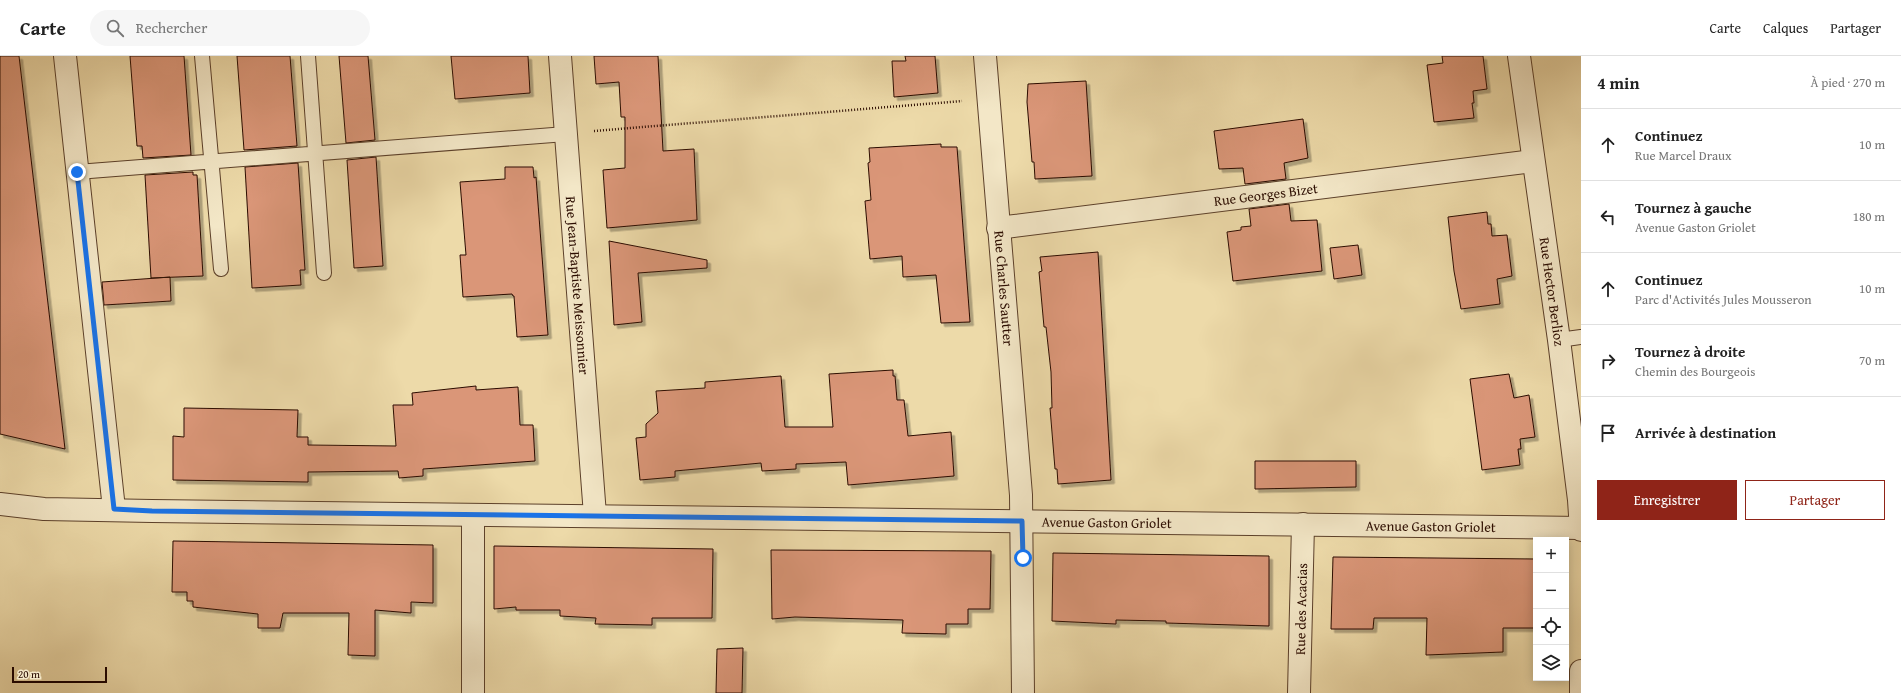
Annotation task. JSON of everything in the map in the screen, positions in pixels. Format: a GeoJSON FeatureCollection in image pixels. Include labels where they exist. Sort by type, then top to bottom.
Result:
{"type":"FeatureCollection","features":[{"type":"Feature","properties":{"kind":"street"},"geometry":{"type":"LineString","coordinates":[[65,56],[114,509]]}},
{"type":"Feature","properties":{"kind":"street","name":"Rue Jean-Baptiste Meissonnier"},"geometry":{"type":"LineString","coordinates":[[560,56],[595,516]]}},
{"type":"Feature","properties":{"kind":"street","name":"Rue Charles Sautter"},"geometry":{"type":"LineString","coordinates":[[985,56],[1021,495],[1023,693]]}},
{"type":"Feature","properties":{"kind":"street","name":"Rue Hector Berlioz"},"geometry":{"type":"LineString","coordinates":[[1518,56],[1558,340],[1579,500],[1581,528]]}},
{"type":"Feature","properties":{"kind":"street","name":"Rue Georges Bizet"},"geometry":{"type":"LineString","coordinates":[[998,228],[1533,161]]}},
{"type":"Feature","properties":{"kind":"street","name":"Avenue Gaston Griolet"},"geometry":{"type":"LineString","coordinates":[[0,504],[44,509],[114,509],[152,511],[1581,528]]}},
{"type":"Feature","properties":{"kind":"street"},"geometry":{"type":"LineString","coordinates":[[473,515],[473,693]]}},
{"type":"Feature","properties":{"kind":"street","name":"Rue des Acacias"},"geometry":{"type":"LineString","coordinates":[[1299,693],[1303,524]]}},
{"type":"Feature","properties":{"kind":"street"},"geometry":{"type":"LineString","coordinates":[[1581,671],[1581,693]]}},
{"type":"Feature","properties":{"kind":"lane"},"geometry":{"type":"LineString","coordinates":[[202,56],[221,269]]}},
{"type":"Feature","properties":{"kind":"lane"},"geometry":{"type":"LineString","coordinates":[[308,56],[324,274]]}},
{"type":"Feature","properties":{"kind":"lane"},"geometry":{"type":"LineString","coordinates":[[77,172],[566,134]]}},
{"type":"Feature","properties":{"kind":"lane"},"geometry":{"type":"LineString","coordinates":[[1558,340],[1581,337]]}},
{"type":"Feature","properties":{"kind":"path"},"geometry":{"type":"LineString","coordinates":[[566,134],[988,99]]}},
{"type":"Feature","properties":{"kind":"building"},"geometry":{"type":"Polygon","coordinates":[[[0,56],[19,56],[65,449],[0,434],[0,56]]]}},
{"type":"Feature","properties":{"kind":"building"},"geometry":{"type":"Polygon","coordinates":[[[130,56],[184,56],[191,155],[143,158],[142,146],[137,146],[130,56]]]}},
{"type":"Feature","properties":{"kind":"building"},"geometry":{"type":"Polygon","coordinates":[[[237,56],[290,56],[297,146],[244,150],[237,56]]]}},
{"type":"Feature","properties":{"kind":"building"},"geometry":{"type":"Polygon","coordinates":[[[339,56],[368,56],[375,140],[346,143],[339,56]]]}},
{"type":"Feature","properties":{"kind":"building"},"geometry":{"type":"Polygon","coordinates":[[[451,56],[528,56],[530,93],[455,99],[451,56]]]}},
{"type":"Feature","properties":{"kind":"building"},"geometry":{"type":"Polygon","coordinates":[[[594,56],[658,56],[663,151],[694,149],[697,220],[607,228],[603,170],[625,168],[625,117],[621,117],[619,82],[596,84],[594,56]]]}},
{"type":"Feature","properties":{"kind":"building"},"geometry":{"type":"Polygon","coordinates":[[[905,56],[935,56],[938,93],[894,97],[892,61],[906,61],[905,56]]]}},
{"type":"Feature","properties":{"kind":"building"},"geometry":{"type":"Polygon","coordinates":[[[1442,56],[1483,56],[1487,89],[1473,91],[1474,103],[1472,103],[1474,118],[1434,122],[1427,65],[1443,63],[1442,56]]]}},
{"type":"Feature","properties":{"kind":"building"},"geometry":{"type":"Polygon","coordinates":[[[1086,81],[1092,176],[1035,179],[1034,162],[1032,162],[1027,102],[1028,84],[1086,81]]]}},
{"type":"Feature","properties":{"kind":"building"},"geometry":{"type":"Polygon","coordinates":[[[1303,119],[1308,158],[1284,163],[1286,179],[1245,184],[1243,168],[1219,169],[1214,131],[1303,119]]]}},
{"type":"Feature","properties":{"kind":"building"},"geometry":{"type":"Polygon","coordinates":[[[941,144],[941,147],[957,147],[970,322],[941,323],[936,275],[903,277],[902,256],[870,259],[865,201],[871,200],[868,163],[870,162],[869,148],[941,144]]]}},
{"type":"Feature","properties":{"kind":"building"},"geometry":{"type":"Polygon","coordinates":[[[376,157],[383,266],[354,268],[347,160],[376,157]]]}},
{"type":"Feature","properties":{"kind":"building"},"geometry":{"type":"Polygon","coordinates":[[[298,163],[305,270],[300,270],[301,285],[252,288],[245,167],[298,163]]]}},
{"type":"Feature","properties":{"kind":"building"},"geometry":{"type":"Polygon","coordinates":[[[505,167],[533,167],[534,178],[536,177],[548,335],[517,337],[514,296],[512,294],[463,297],[460,255],[466,255],[460,182],[505,179],[505,167]]]}},
{"type":"Feature","properties":{"kind":"building"},"geometry":{"type":"Polygon","coordinates":[[[193,172],[193,175],[197,175],[203,276],[151,278],[145,175],[193,172]]]}},
{"type":"Feature","properties":{"kind":"building"},"geometry":{"type":"Polygon","coordinates":[[[1289,204],[1291,221],[1317,220],[1322,271],[1233,281],[1227,232],[1241,230],[1241,227],[1251,226],[1249,209],[1289,204]]]}},
{"type":"Feature","properties":{"kind":"building"},"geometry":{"type":"Polygon","coordinates":[[[1487,212],[1488,224],[1491,224],[1492,236],[1507,235],[1512,276],[1497,279],[1500,304],[1461,309],[1454,271],[1448,217],[1487,212]]]}},
{"type":"Feature","properties":{"kind":"building"},"geometry":{"type":"Polygon","coordinates":[[[609,241],[707,260],[707,268],[638,273],[642,322],[614,325],[609,241]]]}},
{"type":"Feature","properties":{"kind":"building"},"geometry":{"type":"Polygon","coordinates":[[[1358,245],[1362,275],[1334,279],[1330,248],[1358,245]]]}},
{"type":"Feature","properties":{"kind":"building"},"geometry":{"type":"Polygon","coordinates":[[[1098,252],[1111,480],[1058,484],[1057,469],[1055,469],[1050,408],[1052,408],[1051,372],[1046,327],[1044,327],[1039,272],[1042,271],[1040,257],[1098,252]]]}},
{"type":"Feature","properties":{"kind":"building"},"geometry":{"type":"Polygon","coordinates":[[[170,277],[171,301],[104,305],[102,282],[170,277]]]}},
{"type":"Feature","properties":{"kind":"building"},"geometry":{"type":"Polygon","coordinates":[[[893,370],[897,400],[904,400],[908,436],[951,432],[954,476],[848,485],[846,462],[796,464],[796,469],[762,471],[761,463],[675,471],[675,477],[640,480],[636,438],[646,437],[646,424],[658,413],[656,391],[705,388],[705,382],[781,376],[785,427],[833,427],[829,374],[893,370]]]}},
{"type":"Feature","properties":{"kind":"building"},"geometry":{"type":"Polygon","coordinates":[[[1509,374],[1514,398],[1529,395],[1535,437],[1520,439],[1521,449],[1518,449],[1520,465],[1482,470],[1470,379],[1509,374]]]}},
{"type":"Feature","properties":{"kind":"building"},"geometry":{"type":"Polygon","coordinates":[[[476,386],[476,390],[518,387],[520,425],[533,425],[535,461],[423,469],[423,476],[399,478],[398,471],[308,472],[308,482],[173,480],[173,436],[184,437],[184,408],[298,410],[297,437],[308,437],[308,445],[396,446],[393,405],[413,405],[412,393],[476,386]]]}},
{"type":"Feature","properties":{"kind":"building"},"geometry":{"type":"Polygon","coordinates":[[[1255,461],[1356,461],[1356,487],[1255,489],[1255,461]]]}},
{"type":"Feature","properties":{"kind":"building"},"geometry":{"type":"Polygon","coordinates":[[[173,541],[433,545],[433,603],[411,602],[411,613],[375,610],[375,656],[348,655],[349,613],[283,613],[280,628],[258,628],[258,614],[193,607],[193,601],[187,601],[187,592],[172,592],[173,541]]]}},
{"type":"Feature","properties":{"kind":"building"},"geometry":{"type":"Polygon","coordinates":[[[494,546],[713,549],[712,618],[652,618],[652,625],[595,624],[596,618],[560,616],[560,610],[516,610],[516,607],[494,609],[494,546]]]}},
{"type":"Feature","properties":{"kind":"building"},"geometry":{"type":"Polygon","coordinates":[[[771,550],[991,551],[990,609],[968,609],[968,624],[946,624],[946,634],[902,633],[903,620],[795,617],[772,619],[771,550]]]}},
{"type":"Feature","properties":{"kind":"building"},"geometry":{"type":"Polygon","coordinates":[[[1053,553],[1269,556],[1269,626],[1166,623],[1166,621],[1116,620],[1116,624],[1052,621],[1053,553]]]}},
{"type":"Feature","properties":{"kind":"building"},"geometry":{"type":"Polygon","coordinates":[[[1333,557],[1533,559],[1533,628],[1503,628],[1503,652],[1426,655],[1427,618],[1374,618],[1373,629],[1331,629],[1333,557]]]}},
{"type":"Feature","properties":{"kind":"building"},"geometry":{"type":"Polygon","coordinates":[[[743,648],[742,693],[716,693],[717,649],[743,648]]]}},
{"type":"Feature","properties":{"kind":"route"},"geometry":{"type":"LineString","coordinates":[[77,172],[114,509],[152,511],[1022,521],[1023,558]]}}]}
